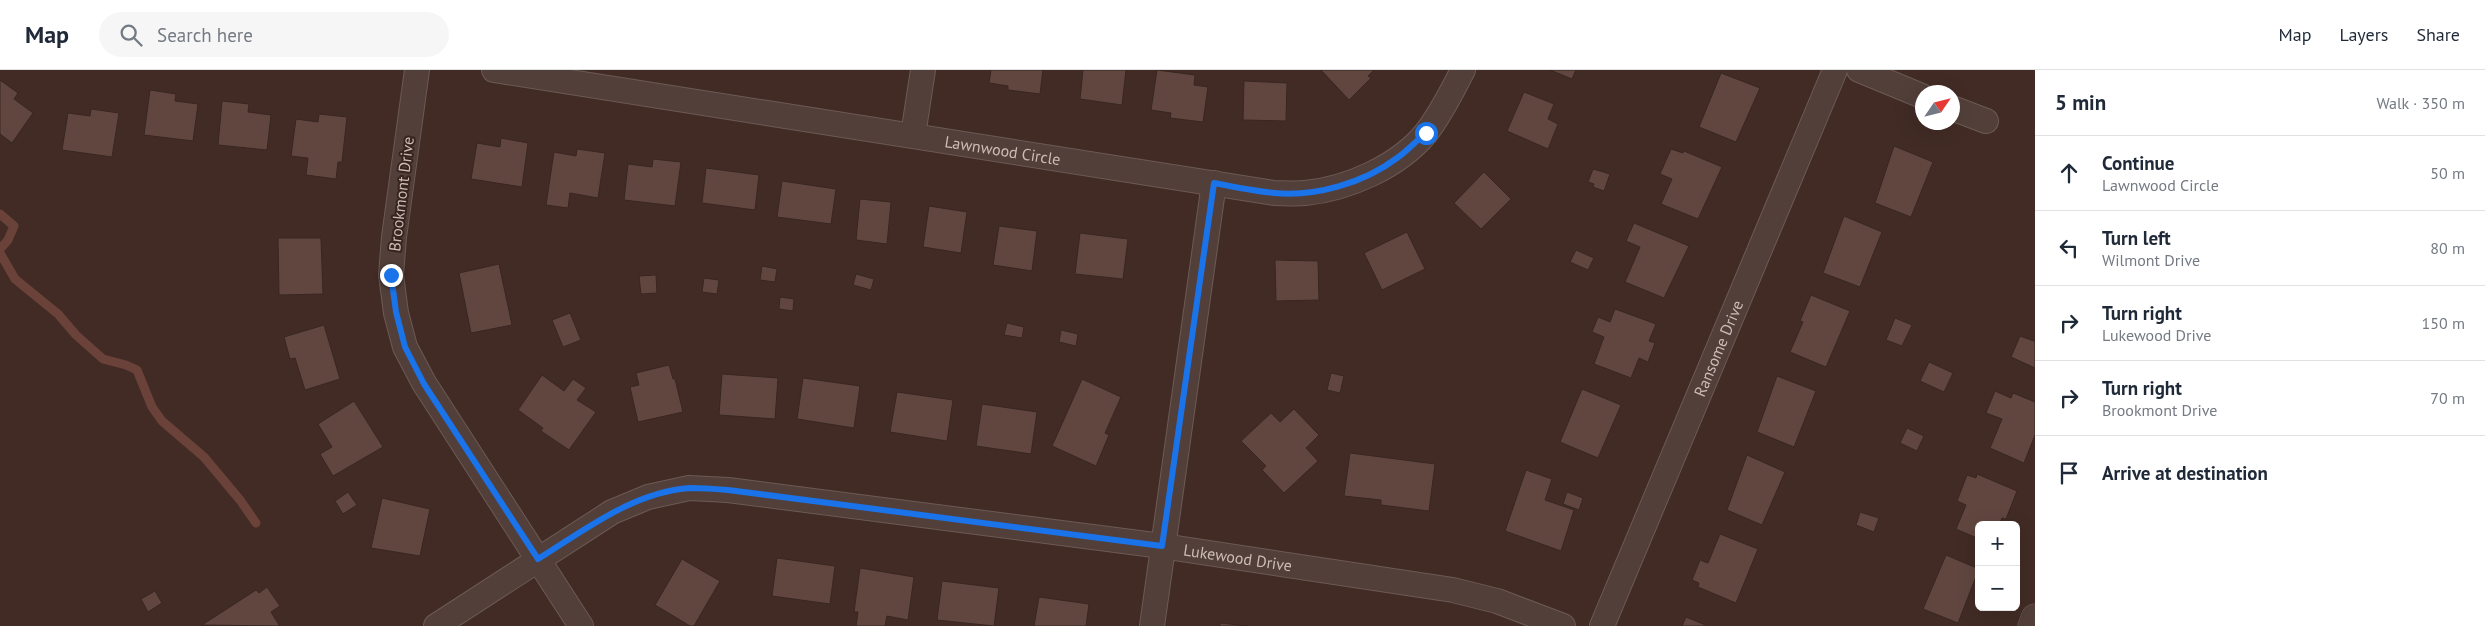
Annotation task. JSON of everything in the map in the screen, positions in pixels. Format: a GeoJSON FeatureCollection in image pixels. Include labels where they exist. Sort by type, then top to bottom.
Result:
{"type":"FeatureCollection","features":[{"type":"Feature","properties":{"kind":"street","name":"Brookmont Drive"},"geometry":{"type":"LineString","coordinates":[[417,70],[394,237],[391,275],[396,312],[405,347],[424,384],[581,626]]}},
{"type":"Feature","properties":{"kind":"street","name":"Lawnwood Circle"},"geometry":{"type":"LineString","coordinates":[[494,70],[1274,193],[1305,193],[1334,187],[1367,175],[1396,159],[1426,133],[1447,101],[1463,70]]}},
{"type":"Feature","properties":{"kind":"street"},"geometry":{"type":"LineString","coordinates":[[913,135],[923,70]]}},
{"type":"Feature","properties":{"kind":"street","name":"Ransome Drive"},"geometry":{"type":"LineString","coordinates":[[1602,626],[1835,70]]}},
{"type":"Feature","properties":{"kind":"street"},"geometry":{"type":"LineString","coordinates":[[1859,70],[1915,93]]}},
{"type":"Feature","properties":{"kind":"street"},"geometry":{"type":"LineString","coordinates":[[1960,111],[1986,121]]}},
{"type":"Feature","properties":{"kind":"street"},"geometry":{"type":"LineString","coordinates":[[1152,626],[1214,183]]}},
{"type":"Feature","properties":{"kind":"street","name":"Lukewood Drive"},"geometry":{"type":"LineString","coordinates":[[436,626],[612,512],[648,497],[689,488],[728,490],[1162,546],[1453,590],[1497,601],[1563,626]]}},
{"type":"Feature","properties":{"kind":"street"},"geometry":{"type":"LineString","coordinates":[[2032,626],[2035,618]]}},
{"type":"Feature","properties":{"kind":"building"},"geometry":{"type":"Polygon","coordinates":[[[991,70],[1043,70],[1040,94],[1008,90],[1008,86],[989,83],[991,70]]]}},
{"type":"Feature","properties":{"kind":"building"},"geometry":{"type":"Polygon","coordinates":[[[1083,70],[1126,70],[1122,105],[1080,99],[1083,70]]]}},
{"type":"Feature","properties":{"kind":"building"},"geometry":{"type":"Polygon","coordinates":[[[1157,70],[1195,75],[1194,85],[1208,87],[1203,122],[1170,118],[1171,113],[1151,110],[1157,70]]]}},
{"type":"Feature","properties":{"kind":"building"},"geometry":{"type":"Polygon","coordinates":[[[1321,70],[1374,70],[1368,76],[1371,78],[1349,100],[1321,70]]]}},
{"type":"Feature","properties":{"kind":"building"},"geometry":{"type":"Polygon","coordinates":[[[1550,70],[1576,70],[1572,79],[1550,70]]]}},
{"type":"Feature","properties":{"kind":"building"},"geometry":{"type":"Polygon","coordinates":[[[1721,73],[1760,88],[1736,142],[1699,127],[1721,73]]]}},
{"type":"Feature","properties":{"kind":"building"},"geometry":{"type":"Polygon","coordinates":[[[0,80],[18,93],[14,99],[33,113],[12,143],[0,134],[0,80]]]}},
{"type":"Feature","properties":{"kind":"building"},"geometry":{"type":"Polygon","coordinates":[[[1244,81],[1287,83],[1286,121],[1243,120],[1244,81]]]}},
{"type":"Feature","properties":{"kind":"building"},"geometry":{"type":"Polygon","coordinates":[[[150,90],[176,94],[175,101],[198,104],[193,141],[144,135],[150,90]]]}},
{"type":"Feature","properties":{"kind":"building"},"geometry":{"type":"Polygon","coordinates":[[[1524,92],[1554,104],[1548,119],[1558,124],[1548,149],[1507,131],[1524,92]]]}},
{"type":"Feature","properties":{"kind":"building"},"geometry":{"type":"Polygon","coordinates":[[[222,101],[249,104],[248,112],[271,115],[267,150],[218,145],[222,101]]]}},
{"type":"Feature","properties":{"kind":"building"},"geometry":{"type":"Polygon","coordinates":[[[91,109],[119,113],[112,157],[62,150],[68,113],[90,116],[91,109]]]}},
{"type":"Feature","properties":{"kind":"building"},"geometry":{"type":"Polygon","coordinates":[[[319,114],[347,117],[342,162],[338,162],[336,179],[306,175],[308,158],[291,156],[296,119],[318,122],[319,114]]]}},
{"type":"Feature","properties":{"kind":"building"},"geometry":{"type":"Polygon","coordinates":[[[501,138],[528,143],[522,187],[471,179],[477,143],[500,147],[501,138]]]}},
{"type":"Feature","properties":{"kind":"building"},"geometry":{"type":"Polygon","coordinates":[[[1894,146],[1933,162],[1911,217],[1875,203],[1894,146]]]}},
{"type":"Feature","properties":{"kind":"building"},"geometry":{"type":"Polygon","coordinates":[[[577,149],[605,153],[598,198],[570,193],[568,208],[546,205],[554,152],[576,156],[577,149]]]}},
{"type":"Feature","properties":{"kind":"building"},"geometry":{"type":"Polygon","coordinates":[[[1671,149],[1683,153],[1684,151],[1722,167],[1698,219],[1661,204],[1672,179],[1660,174],[1671,149]]]}},
{"type":"Feature","properties":{"kind":"building"},"geometry":{"type":"Polygon","coordinates":[[[653,159],[681,162],[675,206],[624,200],[628,164],[652,167],[653,159]]]}},
{"type":"Feature","properties":{"kind":"building"},"geometry":{"type":"Polygon","coordinates":[[[706,168],[759,175],[755,210],[702,203],[706,168]]]}},
{"type":"Feature","properties":{"kind":"building"},"geometry":{"type":"Polygon","coordinates":[[[1593,169],[1610,174],[1604,191],[1593,187],[1594,184],[1588,182],[1593,169]]]}},
{"type":"Feature","properties":{"kind":"building"},"geometry":{"type":"Polygon","coordinates":[[[1484,172],[1511,199],[1481,229],[1454,203],[1484,172]]]}},
{"type":"Feature","properties":{"kind":"building"},"geometry":{"type":"Polygon","coordinates":[[[782,181],[836,189],[831,224],[777,217],[782,181]]]}},
{"type":"Feature","properties":{"kind":"building"},"geometry":{"type":"Polygon","coordinates":[[[860,199],[891,202],[887,244],[856,240],[860,199]]]}},
{"type":"Feature","properties":{"kind":"building"},"geometry":{"type":"Polygon","coordinates":[[[929,206],[967,212],[961,253],[923,247],[929,206]]]}},
{"type":"Feature","properties":{"kind":"building"},"geometry":{"type":"Polygon","coordinates":[[[1844,216],[1882,232],[1860,287],[1823,273],[1844,216]]]}},
{"type":"Feature","properties":{"kind":"building"},"geometry":{"type":"Polygon","coordinates":[[[1634,223],[1689,246],[1664,298],[1625,282],[1640,247],[1626,241],[1634,223]]]}},
{"type":"Feature","properties":{"kind":"building"},"geometry":{"type":"Polygon","coordinates":[[[999,226],[1037,231],[1032,271],[993,265],[999,226]]]}},
{"type":"Feature","properties":{"kind":"building"},"geometry":{"type":"Polygon","coordinates":[[[1407,232],[1425,269],[1382,290],[1364,253],[1407,232]]]}},
{"type":"Feature","properties":{"kind":"building"},"geometry":{"type":"Polygon","coordinates":[[[1080,233],[1128,239],[1123,279],[1075,274],[1080,233]]]}},
{"type":"Feature","properties":{"kind":"building"},"geometry":{"type":"Polygon","coordinates":[[[278,238],[321,238],[323,294],[279,295],[278,238]]]}},
{"type":"Feature","properties":{"kind":"building"},"geometry":{"type":"Polygon","coordinates":[[[1576,250],[1594,258],[1588,270],[1570,262],[1576,250]]]}},
{"type":"Feature","properties":{"kind":"building"},"geometry":{"type":"Polygon","coordinates":[[[1275,260],[1318,261],[1319,300],[1276,301],[1275,260]]]}},
{"type":"Feature","properties":{"kind":"building"},"geometry":{"type":"Polygon","coordinates":[[[499,264],[512,325],[471,333],[459,273],[499,264]]]}},
{"type":"Feature","properties":{"kind":"building"},"geometry":{"type":"Polygon","coordinates":[[[762,266],[777,269],[775,282],[760,280],[762,266]]]}},
{"type":"Feature","properties":{"kind":"building"},"geometry":{"type":"Polygon","coordinates":[[[856,274],[874,279],[871,290],[853,285],[856,274]]]}},
{"type":"Feature","properties":{"kind":"building"},"geometry":{"type":"Polygon","coordinates":[[[656,275],[657,293],[641,294],[639,276],[656,275]]]}},
{"type":"Feature","properties":{"kind":"building"},"geometry":{"type":"Polygon","coordinates":[[[704,278],[719,280],[717,294],[702,292],[704,278]]]}},
{"type":"Feature","properties":{"kind":"building"},"geometry":{"type":"Polygon","coordinates":[[[1811,295],[1850,311],[1826,367],[1790,352],[1803,322],[1800,321],[1811,295]]]}},
{"type":"Feature","properties":{"kind":"building"},"geometry":{"type":"Polygon","coordinates":[[[780,297],[794,299],[793,311],[779,309],[780,297]]]}},
{"type":"Feature","properties":{"kind":"building"},"geometry":{"type":"Polygon","coordinates":[[[1615,309],[1656,324],[1649,341],[1655,343],[1648,362],[1639,358],[1631,378],[1594,364],[1604,337],[1592,332],[1598,317],[1610,322],[1615,309]]]}},
{"type":"Feature","properties":{"kind":"building"},"geometry":{"type":"Polygon","coordinates":[[[570,313],[581,340],[563,347],[552,320],[570,313]]]}},
{"type":"Feature","properties":{"kind":"building"},"geometry":{"type":"Polygon","coordinates":[[[1895,318],[1912,325],[1902,346],[1886,340],[1895,318]]]}},
{"type":"Feature","properties":{"kind":"building"},"geometry":{"type":"Polygon","coordinates":[[[1007,323],[1024,327],[1022,338],[1004,335],[1007,323]]]}},
{"type":"Feature","properties":{"kind":"building"},"geometry":{"type":"Polygon","coordinates":[[[324,325],[340,379],[305,390],[295,358],[290,359],[284,337],[324,325]]]}},
{"type":"Feature","properties":{"kind":"building"},"geometry":{"type":"Polygon","coordinates":[[[1061,330],[1078,334],[1076,346],[1059,342],[1061,330]]]}},
{"type":"Feature","properties":{"kind":"building"},"geometry":{"type":"Polygon","coordinates":[[[2020,336],[2034,341],[2035,338],[2035,368],[2011,357],[2020,336]]]}},
{"type":"Feature","properties":{"kind":"building"},"geometry":{"type":"Polygon","coordinates":[[[1929,362],[1953,373],[1944,392],[1920,381],[1929,362]]]}},
{"type":"Feature","properties":{"kind":"building"},"geometry":{"type":"Polygon","coordinates":[[[669,365],[673,379],[675,379],[683,412],[638,422],[630,387],[639,385],[636,373],[669,365]]]}},
{"type":"Feature","properties":{"kind":"building"},"geometry":{"type":"Polygon","coordinates":[[[1331,373],[1344,376],[1340,393],[1327,390],[1331,373]]]}},
{"type":"Feature","properties":{"kind":"building"},"geometry":{"type":"Polygon","coordinates":[[[722,374],[778,378],[775,419],[719,415],[722,374]]]}},
{"type":"Feature","properties":{"kind":"building"},"geometry":{"type":"Polygon","coordinates":[[[542,375],[564,391],[573,379],[586,388],[577,400],[596,412],[569,450],[541,431],[543,428],[518,410],[542,375]]]}},
{"type":"Feature","properties":{"kind":"building"},"geometry":{"type":"Polygon","coordinates":[[[1777,376],[1816,391],[1794,447],[1757,432],[1777,376]]]}},
{"type":"Feature","properties":{"kind":"building"},"geometry":{"type":"Polygon","coordinates":[[[803,378],[860,386],[854,428],[797,419],[803,378]]]}},
{"type":"Feature","properties":{"kind":"building"},"geometry":{"type":"Polygon","coordinates":[[[1082,379],[1121,397],[1105,433],[1109,435],[1096,466],[1052,446],[1082,379]]]}},
{"type":"Feature","properties":{"kind":"building"},"geometry":{"type":"Polygon","coordinates":[[[1582,389],[1621,405],[1598,458],[1560,442],[1582,389]]]}},
{"type":"Feature","properties":{"kind":"building"},"geometry":{"type":"Polygon","coordinates":[[[1995,391],[2011,398],[2013,393],[2035,402],[2035,435],[2024,463],[1990,448],[2002,419],[1986,413],[1995,391]]]}},
{"type":"Feature","properties":{"kind":"building"},"geometry":{"type":"Polygon","coordinates":[[[897,392],[953,400],[947,441],[890,432],[897,392]]]}},
{"type":"Feature","properties":{"kind":"building"},"geometry":{"type":"Polygon","coordinates":[[[354,401],[383,447],[333,476],[320,454],[332,447],[318,424],[354,401]]]}},
{"type":"Feature","properties":{"kind":"building"},"geometry":{"type":"Polygon","coordinates":[[[982,404],[1037,412],[1031,454],[976,446],[982,404]]]}},
{"type":"Feature","properties":{"kind":"building"},"geometry":{"type":"Polygon","coordinates":[[[1294,409],[1319,435],[1306,448],[1318,461],[1284,493],[1262,470],[1266,466],[1241,441],[1271,413],[1280,422],[1294,409]]]}},
{"type":"Feature","properties":{"kind":"building"},"geometry":{"type":"Polygon","coordinates":[[[1907,428],[1924,436],[1917,451],[1900,443],[1907,428]]]}},
{"type":"Feature","properties":{"kind":"building"},"geometry":{"type":"Polygon","coordinates":[[[1350,453],[1435,464],[1429,511],[1381,505],[1381,500],[1344,496],[1350,453]]]}},
{"type":"Feature","properties":{"kind":"building"},"geometry":{"type":"Polygon","coordinates":[[[1747,455],[1785,472],[1762,525],[1727,510],[1747,455]]]}},
{"type":"Feature","properties":{"kind":"building"},"geometry":{"type":"Polygon","coordinates":[[[1526,470],[1552,479],[1545,500],[1574,510],[1561,551],[1505,531],[1526,470]]]}},
{"type":"Feature","properties":{"kind":"building"},"geometry":{"type":"Polygon","coordinates":[[[1977,474],[2017,491],[2006,519],[2002,518],[2001,521],[1975,521],[1975,537],[1956,529],[1966,505],[1957,501],[1967,475],[1976,478],[1977,474]]]}},
{"type":"Feature","properties":{"kind":"building"},"geometry":{"type":"Polygon","coordinates":[[[348,492],[357,505],[343,514],[335,501],[348,492]]]}},
{"type":"Feature","properties":{"kind":"building"},"geometry":{"type":"Polygon","coordinates":[[[1567,492],[1583,498],[1579,510],[1563,504],[1567,492]]]}},
{"type":"Feature","properties":{"kind":"building"},"geometry":{"type":"Polygon","coordinates":[[[382,498],[430,509],[420,556],[371,548],[382,498]]]}},
{"type":"Feature","properties":{"kind":"building"},"geometry":{"type":"Polygon","coordinates":[[[1860,512],[1879,518],[1874,532],[1856,525],[1860,512]]]}},
{"type":"Feature","properties":{"kind":"building"},"geometry":{"type":"Polygon","coordinates":[[[1720,534],[1758,549],[1736,603],[1698,587],[1699,583],[1692,580],[1700,560],[1708,563],[1720,534]]]}},
{"type":"Feature","properties":{"kind":"building"},"geometry":{"type":"Polygon","coordinates":[[[1946,555],[1975,567],[1975,579],[1958,623],[1923,609],[1946,555]]]}},
{"type":"Feature","properties":{"kind":"building"},"geometry":{"type":"Polygon","coordinates":[[[777,558],[835,566],[830,604],[772,596],[777,558]]]}},
{"type":"Feature","properties":{"kind":"building"},"geometry":{"type":"Polygon","coordinates":[[[682,559],[720,581],[694,626],[690,626],[655,605],[682,559]]]}},
{"type":"Feature","properties":{"kind":"building"},"geometry":{"type":"Polygon","coordinates":[[[860,568],[914,577],[908,620],[887,616],[885,626],[856,626],[858,612],[854,612],[860,568]]]}},
{"type":"Feature","properties":{"kind":"building"},"geometry":{"type":"Polygon","coordinates":[[[942,581],[999,588],[994,626],[937,620],[942,581]]]}},
{"type":"Feature","properties":{"kind":"building"},"geometry":{"type":"Polygon","coordinates":[[[267,587],[280,606],[271,612],[278,626],[202,625],[256,590],[259,593],[267,587]]]}},
{"type":"Feature","properties":{"kind":"building"},"geometry":{"type":"Polygon","coordinates":[[[155,591],[162,603],[148,612],[141,599],[155,591]]]}},
{"type":"Feature","properties":{"kind":"building"},"geometry":{"type":"Polygon","coordinates":[[[1039,597],[1089,604],[1086,626],[1034,626],[1039,597]]]}},
{"type":"Feature","properties":{"kind":"building"},"geometry":{"type":"Polygon","coordinates":[[[1686,617],[1708,626],[1682,626],[1686,617]]]}},
{"type":"Feature","properties":{"kind":"building"},"geometry":{"type":"Polygon","coordinates":[[[1220,623],[1248,626],[1220,626],[1220,623]]]}},
{"type":"Feature","properties":{"kind":"waterway"},"geometry":{"type":"LineString","coordinates":[[0,214],[14,226],[8,240],[0,249]]}},
{"type":"Feature","properties":{"kind":"waterway"},"geometry":{"type":"LineString","coordinates":[[0,253],[15,279],[58,314],[76,335],[103,359],[137,370],[152,407],[162,421],[204,457],[240,500],[256,523]]}},
{"type":"Feature","properties":{"kind":"route"},"geometry":{"type":"LineString","coordinates":[[391,275],[396,312],[405,347],[424,384],[538,559],[612,512],[648,497],[689,488],[728,490],[1162,546],[1214,183],[1274,193],[1305,193],[1334,187],[1367,175],[1396,159],[1426,133]]}}]}
